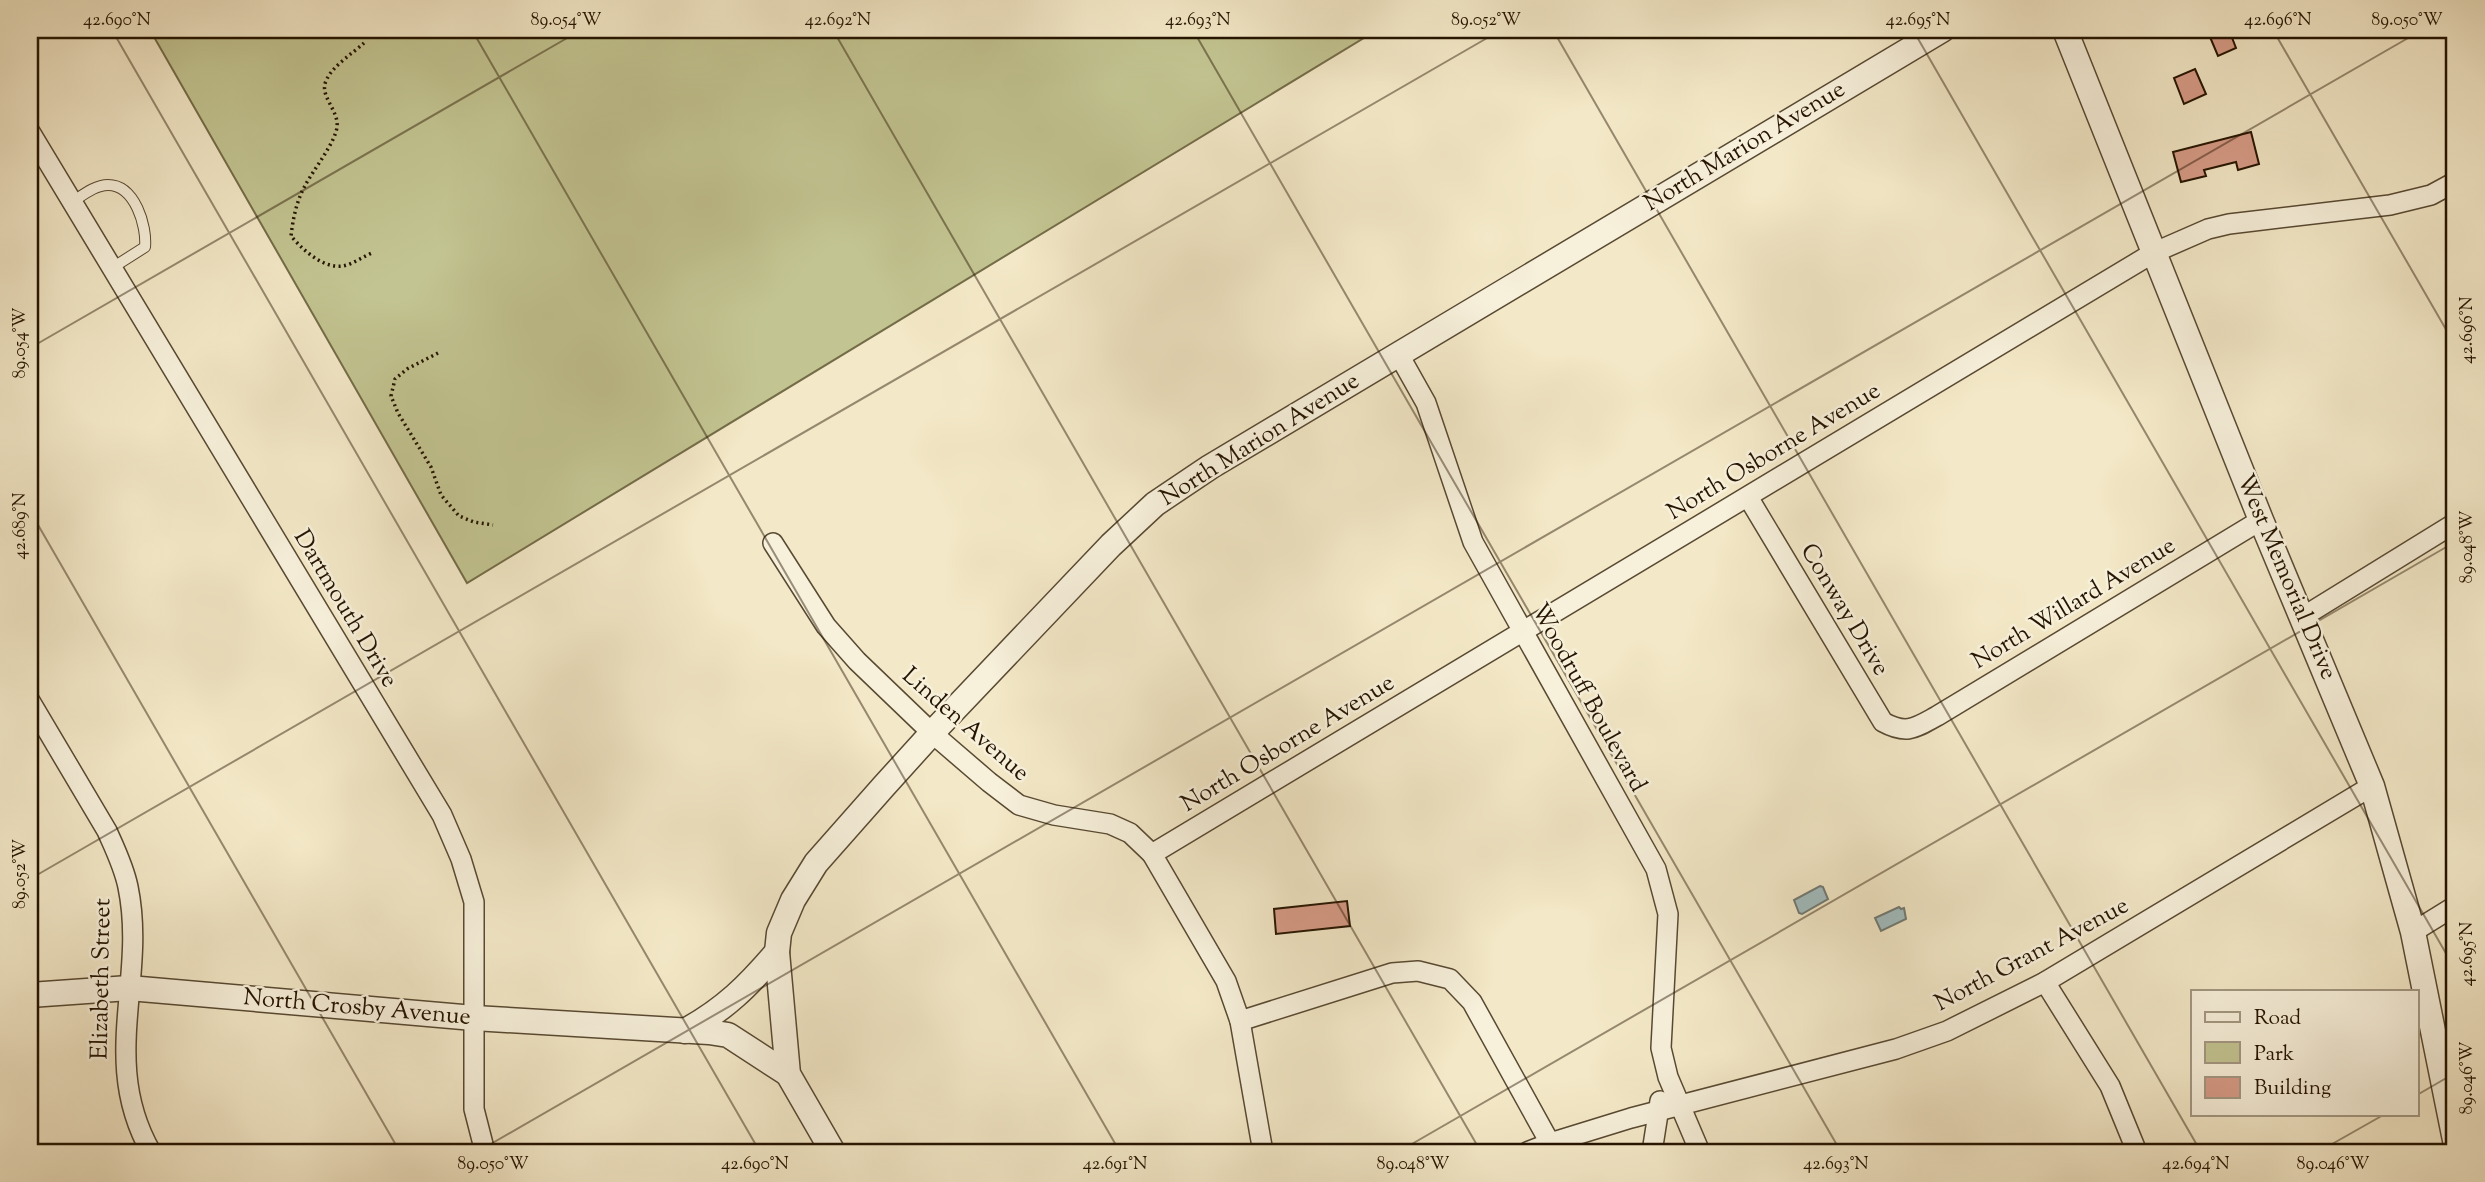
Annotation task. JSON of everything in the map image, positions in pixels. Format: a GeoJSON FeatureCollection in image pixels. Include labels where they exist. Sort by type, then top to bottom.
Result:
{"type":"FeatureCollection","features":[{"type":"Feature","properties":{"kind":"street","name":"North Marion Avenue"},"geometry":{"type":"LineString","coordinates":[[788,1074],[777,952],[779,933],[793,900],[816,863],[932,733],[1111,545],[1155,504],[1210,467],[1942,30]]}},
{"type":"Feature","properties":{"kind":"street","name":"West Memorial Drive"},"geometry":{"type":"LineString","coordinates":[[2064,30],[2301,618],[2372,786],[2413,932],[2455,1140]]}},
{"type":"Feature","properties":{"kind":"street","name":"Dartmouth Drive"},"geometry":{"type":"LineString","coordinates":[[32,141],[72,202],[442,815],[461,859],[474,902],[474,1109],[485,1152]]}},
{"type":"Feature","properties":{"kind":"street","name":"North Osborne Avenue"},"geometry":{"type":"LineString","coordinates":[[1152,854],[2153,253],[2208,229],[2229,224],[2390,205],[2431,195],[2455,183]]}},
{"type":"Feature","properties":{"kind":"street","name":"Woodruff Boulevard"},"geometry":{"type":"LineString","coordinates":[[1399,355],[1426,403],[1473,541],[1656,869],[1668,914],[1661,1048],[1668,1077],[1700,1152]]}},
{"type":"Feature","properties":{"kind":"street","name":"Conway Drive"},"geometry":{"type":"LineString","coordinates":[[1748,497],[1883,722],[1897,730],[1912,729]]}},
{"type":"Feature","properties":{"kind":"street","name":"North Willard Avenue"},"geometry":{"type":"LineString","coordinates":[[1912,729],[2262,520]]}},
{"type":"Feature","properties":{"kind":"street"},"geometry":{"type":"LineString","coordinates":[[2301,618],[2455,523]]}},
{"type":"Feature","properties":{"kind":"street","name":"Linden Avenue"},"geometry":{"type":"LineString","coordinates":[[773,543],[826,626],[857,661],[932,733],[1019,805],[1054,815],[1110,824],[1130,833],[1152,854],[1226,981],[1240,1021],[1264,1152]]}},
{"type":"Feature","properties":{"kind":"street","name":"Elizabeth Street"},"geometry":{"type":"LineString","coordinates":[[30,701],[107,831],[122,869],[130,907],[132,948],[124,1046],[126,1075],[137,1122],[151,1152]]}},
{"type":"Feature","properties":{"kind":"street","name":"North Grant Avenue"},"geometry":{"type":"LineString","coordinates":[[1527,1152],[1657,1112],[1896,1049],[1947,1031],[2045,982],[2372,786]]}},
{"type":"Feature","properties":{"kind":"street"},"geometry":{"type":"LineString","coordinates":[[2413,932],[2455,906]]}},
{"type":"Feature","properties":{"kind":"street"},"geometry":{"type":"LineString","coordinates":[[685,1032],[716,1014],[750,984],[777,952]]}},
{"type":"Feature","properties":{"kind":"street"},"geometry":{"type":"LineString","coordinates":[[1240,1021],[1392,973],[1418,971],[1450,979],[1472,1002],[1550,1143]]}},
{"type":"Feature","properties":{"kind":"street"},"geometry":{"type":"LineString","coordinates":[[2045,982],[2110,1086],[2137,1152]]}},
{"type":"Feature","properties":{"kind":"street","name":"North Crosby Avenue"},"geometry":{"type":"LineString","coordinates":[[30,995],[129,988],[474,1018],[728,1035],[788,1074]]}},
{"type":"Feature","properties":{"kind":"street"},"geometry":{"type":"LineString","coordinates":[[788,1074],[833,1152]]}},
{"type":"Feature","properties":{"kind":"street","name":"Woodruff Boulevard"},"geometry":{"type":"LineString","coordinates":[[1652,1152],[1657,1112],[1668,1077]]}},
{"type":"Feature","properties":{"kind":"lane"},"geometry":{"type":"LineString","coordinates":[[72,202],[95,188],[115,186],[125,191],[142,216],[146,234],[145,247],[112,268]]}},
{"type":"Feature","properties":{"kind":"path"},"geometry":{"type":"LineString","coordinates":[[364,43],[328,76],[324,86],[335,110],[337,127],[303,188],[293,219],[291,236],[301,249],[333,265],[342,266],[374,252]]}},
{"type":"Feature","properties":{"kind":"path"},"geometry":{"type":"LineString","coordinates":[[438,354],[407,369],[395,379],[391,396],[398,413],[431,467],[441,495],[460,516],[474,522],[493,525]]}},
{"type":"Feature","properties":{"kind":"green space"},"geometry":{"type":"Polygon","coordinates":[[[150,30],[1377,30],[467,583],[150,30]]]}},
{"type":"Feature","properties":{"kind":"water"},"geometry":{"type":"Polygon","coordinates":[[[1820,886],[1828,899],[1802,914],[1799,913],[1794,900],[1820,886]]]}},
{"type":"Feature","properties":{"kind":"water"},"geometry":{"type":"Polygon","coordinates":[[[1899,907],[1904,908],[1906,919],[1881,931],[1875,918],[1899,907]]]}},
{"type":"Feature","properties":{"kind":"building"},"geometry":{"type":"Polygon","coordinates":[[[2229,30],[2236,48],[2218,56],[2210,37],[2229,30]]]}},
{"type":"Feature","properties":{"kind":"building"},"geometry":{"type":"Polygon","coordinates":[[[2195,69],[2206,94],[2184,104],[2174,78],[2195,69]]]}},
{"type":"Feature","properties":{"kind":"building"},"geometry":{"type":"Polygon","coordinates":[[[2251,132],[2259,164],[2238,170],[2236,162],[2204,170],[2206,176],[2181,182],[2173,152],[2251,132]]]}},
{"type":"Feature","properties":{"kind":"building"},"geometry":{"type":"Polygon","coordinates":[[[1347,901],[1350,926],[1276,934],[1274,909],[1347,901]]]}}]}
